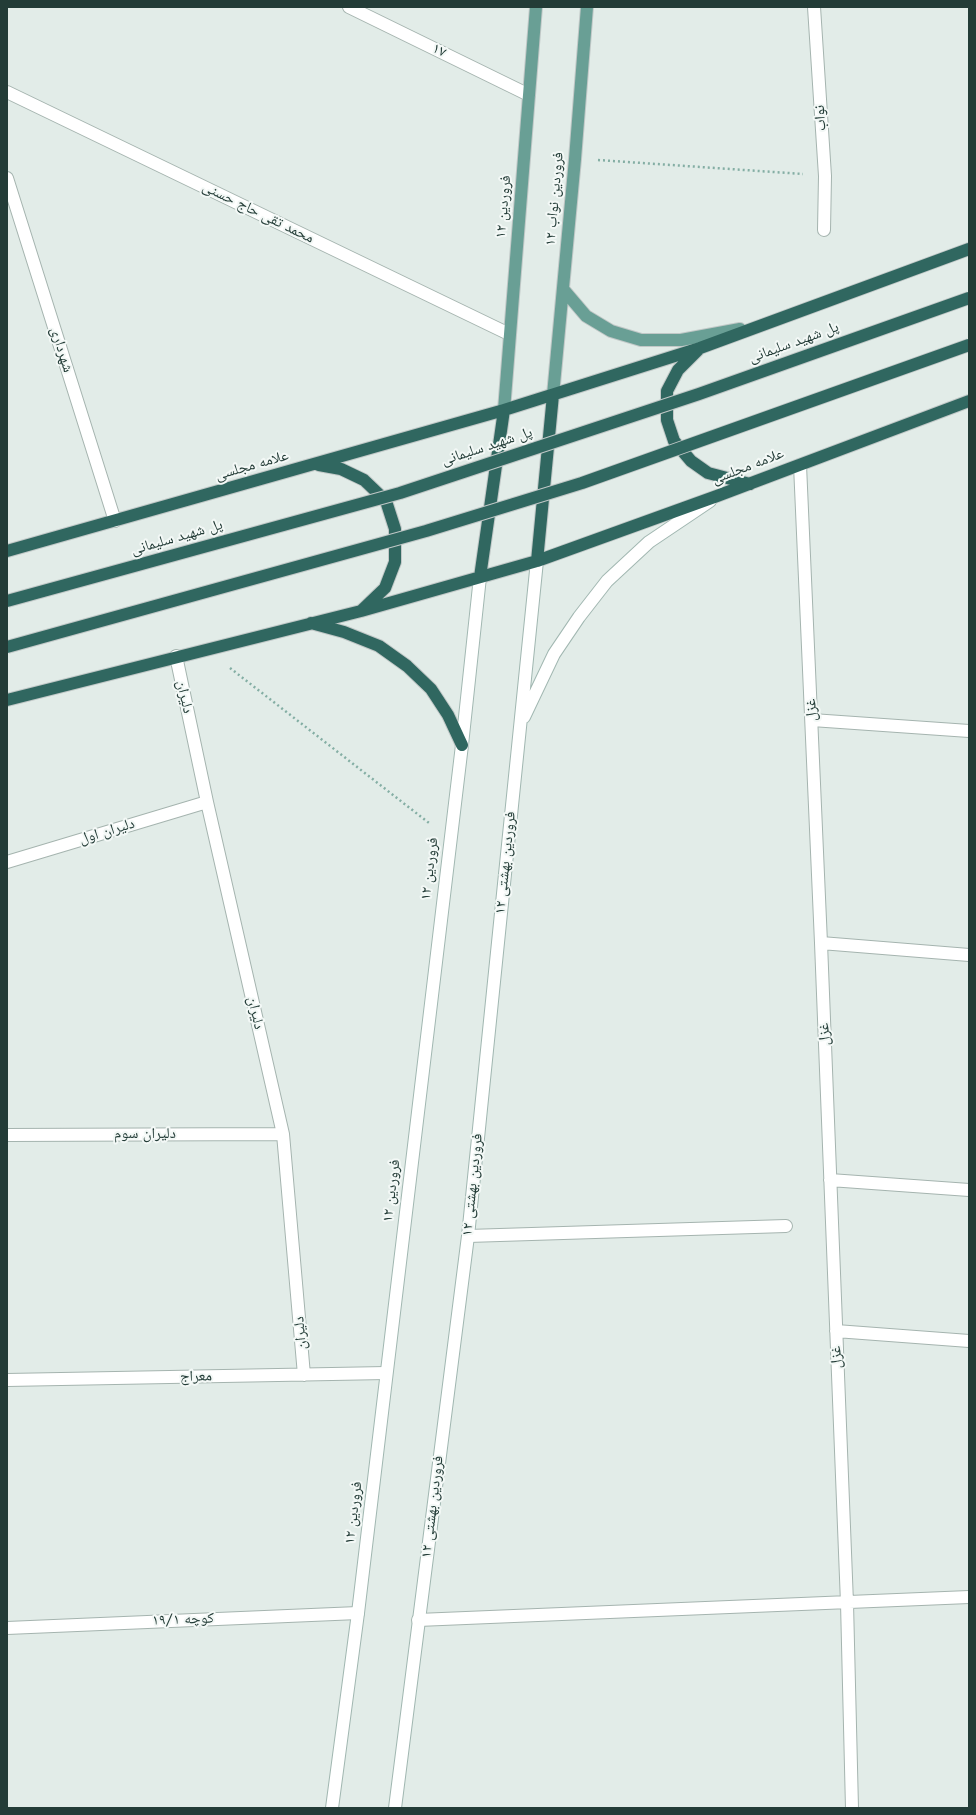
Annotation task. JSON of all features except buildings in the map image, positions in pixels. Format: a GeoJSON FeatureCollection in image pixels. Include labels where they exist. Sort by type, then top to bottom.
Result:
{"type":"FeatureCollection","features":[{"type":"Feature","properties":{"kind":"highway"},"geometry":{"type":"LineString","coordinates":[[537,561],[553,395],[767,325],[969,249]]}},
{"type":"Feature","properties":{"kind":"highway","name":"پل شهید سلیمانی"},"geometry":{"type":"LineString","coordinates":[[7,601],[400,493],[699,394],[969,298]]}},
{"type":"Feature","properties":{"kind":"highway"},"geometry":{"type":"LineString","coordinates":[[7,647],[426,531],[582,483],[969,345]]}},
{"type":"Feature","properties":{"kind":"highway"},"geometry":{"type":"LineString","coordinates":[[700,348],[678,370],[667,391],[667,420],[674,441],[691,461],[708,473],[750,484]]}},
{"type":"Feature","properties":{"kind":"highway","name":"علامه مجلسی"},"geometry":{"type":"LineString","coordinates":[[7,551],[317,465],[553,395]]}},
{"type":"Feature","properties":{"kind":"highway","name":"علامه مجلسی"},"geometry":{"type":"LineString","coordinates":[[480,577],[537,561],[750,484],[969,401]]}},
{"type":"Feature","properties":{"kind":"highway"},"geometry":{"type":"LineString","coordinates":[[7,700],[361,610],[480,577],[504,410]]}},
{"type":"Feature","properties":{"kind":"highway"},"geometry":{"type":"LineString","coordinates":[[317,465],[341,469],[364,480],[386,502],[395,529],[395,562],[385,588],[361,610]]}},
{"type":"Feature","properties":{"kind":"highway"},"geometry":{"type":"LineString","coordinates":[[310,623],[344,632],[379,646],[407,666],[431,689],[448,715],[462,745]]}},
{"type":"Feature","properties":{"kind":"main road","name":"۱۲ فروردین"},"geometry":{"type":"LineString","coordinates":[[504,410],[536,7]]}},
{"type":"Feature","properties":{"kind":"main road","name":"۱۲ فروردین نواب"},"geometry":{"type":"LineString","coordinates":[[553,395],[575,159],[587,7]]}},
{"type":"Feature","properties":{"kind":"main road"},"geometry":{"type":"LineString","coordinates":[[563,289],[586,316],[611,331],[641,340],[681,340],[767,325]]}},
{"type":"Feature","properties":{"kind":"street","name":"۱۷"},"geometry":{"type":"LineString","coordinates":[[349,7],[529,95]]}},
{"type":"Feature","properties":{"kind":"street","name":"نواب"},"geometry":{"type":"LineString","coordinates":[[814,7],[825,176],[824,230]]}},
{"type":"Feature","properties":{"kind":"street","name":"محمد تقی حاج حسنی"},"geometry":{"type":"LineString","coordinates":[[7,92],[509,334]]}},
{"type":"Feature","properties":{"kind":"street","name":"شهرداری"},"geometry":{"type":"LineString","coordinates":[[7,178],[115,521]]}},
{"type":"Feature","properties":{"kind":"street","name":"غزل"},"geometry":{"type":"LineString","coordinates":[[800,465],[812,720],[836,1330],[852,1808]]}},
{"type":"Feature","properties":{"kind":"street"},"geometry":{"type":"LineString","coordinates":[[520,726],[554,654],[579,616],[608,581],[649,542],[717,496]]}},
{"type":"Feature","properties":{"kind":"street","name":"۱۲ فروردین بهشتی"},"geometry":{"type":"LineString","coordinates":[[395,1808],[468,1236],[537,561]]}},
{"type":"Feature","properties":{"kind":"street","name":"۱۲ فروردین"},"geometry":{"type":"LineString","coordinates":[[332,1808],[358,1613],[462,745],[480,577]]}},
{"type":"Feature","properties":{"kind":"street","name":"دلیران"},"geometry":{"type":"LineString","coordinates":[[176,656],[207,802],[283,1134],[304,1375]]}},
{"type":"Feature","properties":{"kind":"street"},"geometry":{"type":"LineString","coordinates":[[812,720],[969,731]]}},
{"type":"Feature","properties":{"kind":"street","name":"دلیران اول"},"geometry":{"type":"LineString","coordinates":[[7,862],[207,802]]}},
{"type":"Feature","properties":{"kind":"street"},"geometry":{"type":"LineString","coordinates":[[821,943],[969,955]]}},
{"type":"Feature","properties":{"kind":"street","name":"دلیران سوم"},"geometry":{"type":"LineString","coordinates":[[7,1135],[283,1134]]}},
{"type":"Feature","properties":{"kind":"street"},"geometry":{"type":"LineString","coordinates":[[830,1180],[969,1190]]}},
{"type":"Feature","properties":{"kind":"street"},"geometry":{"type":"LineString","coordinates":[[468,1236],[786,1226]]}},
{"type":"Feature","properties":{"kind":"street"},"geometry":{"type":"LineString","coordinates":[[836,1330],[969,1341]]}},
{"type":"Feature","properties":{"kind":"street","name":"معراج"},"geometry":{"type":"LineString","coordinates":[[7,1380],[386,1373]]}},
{"type":"Feature","properties":{"kind":"street"},"geometry":{"type":"LineString","coordinates":[[418,1620],[969,1597]]}},
{"type":"Feature","properties":{"kind":"street","name":"کوچه ۱۹/۱"},"geometry":{"type":"LineString","coordinates":[[7,1628],[358,1613]]}},
{"type":"Feature","properties":{"kind":"path"},"geometry":{"type":"LineString","coordinates":[[575,159],[825,176]]}},
{"type":"Feature","properties":{"kind":"path"},"geometry":{"type":"LineString","coordinates":[[206,649],[450,840]]}}]}
